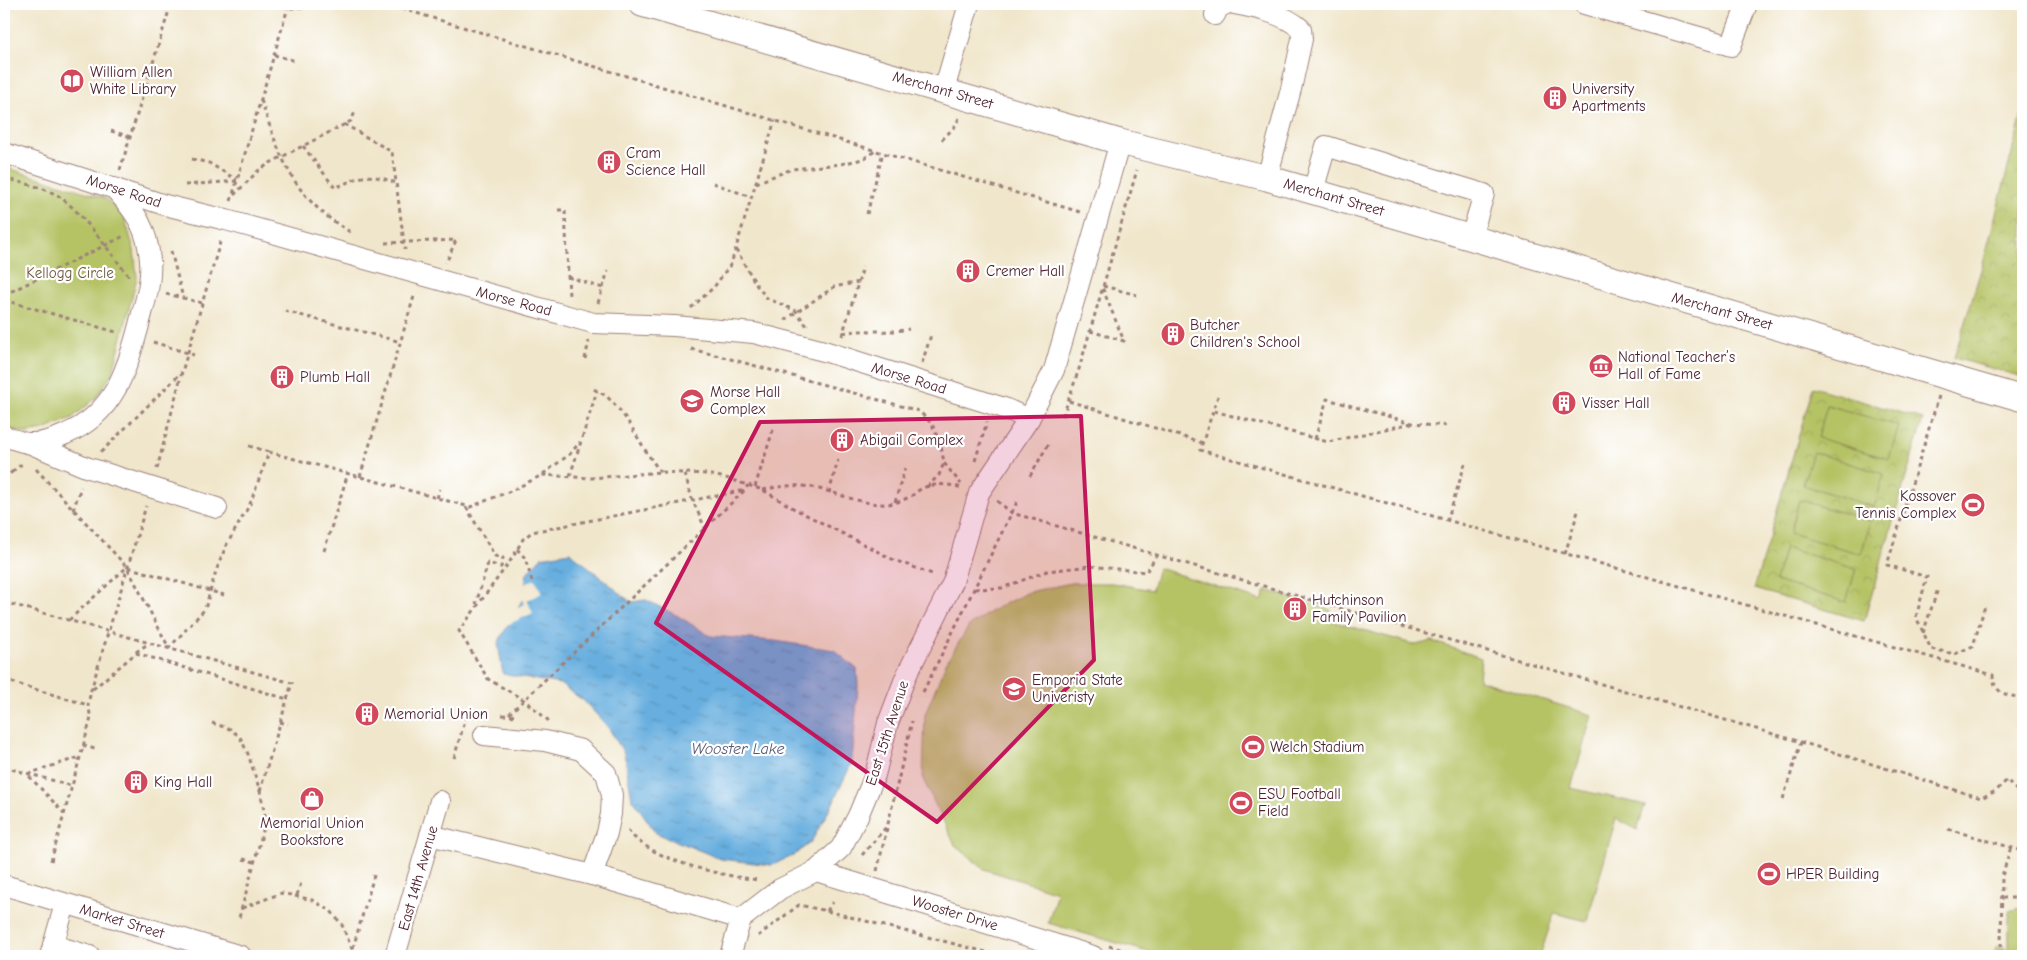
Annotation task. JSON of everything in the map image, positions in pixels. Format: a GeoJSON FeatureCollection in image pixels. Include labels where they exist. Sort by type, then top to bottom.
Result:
{"type":"FeatureCollection","features":[{"type":"Feature","properties":{"kind":"main road","name":"Merchant Street"},"geometry":{"type":"LineString","coordinates":[[642,4],[1120,142],[1314,191],[2023,399]]}},
{"type":"Feature","properties":{"kind":"street"},"geometry":{"type":"LineString","coordinates":[[944,90],[969,4]]}},
{"type":"Feature","properties":{"kind":"street"},"geometry":{"type":"LineString","coordinates":[[1234,4],[1255,8],[1295,23],[1302,29],[1302,40],[1291,89],[1267,178]]}},
{"type":"Feature","properties":{"kind":"street"},"geometry":{"type":"LineString","coordinates":[[1584,4],[1731,46],[1747,4]]}},
{"type":"Feature","properties":{"kind":"street","name":"East 15th Avenue"},"geometry":{"type":"LineString","coordinates":[[741,919],[780,889],[816,871],[841,848],[858,816],[875,775],[888,723],[906,676],[954,582],[979,493],[1029,419],[1054,370],[1120,142]]}},
{"type":"Feature","properties":{"kind":"street"},"geometry":{"type":"LineString","coordinates":[[1314,191],[1326,146],[1484,194],[1472,238]]}},
{"type":"Feature","properties":{"kind":"street","name":"Morse Road"},"geometry":{"type":"LineString","coordinates":[[4,153],[165,205],[226,220],[593,323],[674,326],[763,336],[824,351],[1004,408],[1029,419]]}},
{"type":"Feature","properties":{"kind":"street"},"geometry":{"type":"LineString","coordinates":[[29,451],[78,429],[95,417],[121,382],[136,337],[148,290],[150,261],[143,228],[136,212],[114,187]]}},
{"type":"Feature","properties":{"kind":"street"},"geometry":{"type":"LineString","coordinates":[[4,436],[29,451],[218,508]]}},
{"type":"Feature","properties":{"kind":"street"},"geometry":{"type":"LineString","coordinates":[[484,735],[545,741],[581,750],[606,773],[612,795],[611,814],[607,833],[592,875]]}},
{"type":"Feature","properties":{"kind":"street","name":"East 14th Avenue"},"geometry":{"type":"LineString","coordinates":[[395,956],[440,801]]}},
{"type":"Feature","properties":{"kind":"street"},"geometry":{"type":"LineString","coordinates":[[430,835],[592,875],[741,919],[730,956]]}},
{"type":"Feature","properties":{"kind":"street","name":"Wooster Drive"},"geometry":{"type":"LineString","coordinates":[[816,871],[1093,956]]}},
{"type":"Feature","properties":{"kind":"street","name":"Market Street"},"geometry":{"type":"LineString","coordinates":[[4,885],[241,956]]}},
{"type":"Feature","properties":{"kind":"street"},"geometry":{"type":"LineString","coordinates":[[65,904],[52,951],[90,956]]}},
{"type":"Feature","properties":{"kind":"path"},"geometry":{"type":"LineString","coordinates":[[114,187],[171,4]]}},
{"type":"Feature","properties":{"kind":"path"},"geometry":{"type":"LineString","coordinates":[[275,4],[289,6],[386,4],[1081,211],[1078,221]]}},
{"type":"Feature","properties":{"kind":"path"},"geometry":{"type":"LineString","coordinates":[[51,861],[91,718],[88,705],[92,690],[152,488],[182,372],[232,197],[289,6]]}},
{"type":"Feature","properties":{"kind":"path"},"geometry":{"type":"LineString","coordinates":[[274,55],[296,61]]}},
{"type":"Feature","properties":{"kind":"path"},"geometry":{"type":"LineString","coordinates":[[261,99],[281,158],[294,182],[314,205],[353,234]]}},
{"type":"Feature","properties":{"kind":"path"},"geometry":{"type":"LineString","coordinates":[[232,197],[258,171],[351,120],[356,110]]}},
{"type":"Feature","properties":{"kind":"path"},"geometry":{"type":"LineString","coordinates":[[942,140],[956,125],[960,115]]}},
{"type":"Feature","properties":{"kind":"path"},"geometry":{"type":"LineString","coordinates":[[674,326],[682,316],[714,287],[731,264],[775,120]]}},
{"type":"Feature","properties":{"kind":"path"},"geometry":{"type":"LineString","coordinates":[[344,124],[392,152],[405,252]]}},
{"type":"Feature","properties":{"kind":"path"},"geometry":{"type":"LineString","coordinates":[[112,131],[130,137]]}},
{"type":"Feature","properties":{"kind":"path"},"geometry":{"type":"LineString","coordinates":[[303,146],[335,188],[362,176],[375,175],[397,184]]}},
{"type":"Feature","properties":{"kind":"path"},"geometry":{"type":"LineString","coordinates":[[756,183],[792,169],[863,160],[876,150]]}},
{"type":"Feature","properties":{"kind":"path"},"geometry":{"type":"LineString","coordinates":[[866,214],[883,152]]}},
{"type":"Feature","properties":{"kind":"path"},"geometry":{"type":"LineString","coordinates":[[192,158],[209,163],[237,181]]}},
{"type":"Feature","properties":{"kind":"path"},"geometry":{"type":"LineString","coordinates":[[1063,416],[1137,170]]}},
{"type":"Feature","properties":{"kind":"path"},"geometry":{"type":"LineString","coordinates":[[4,178],[57,195],[77,213],[104,245]]}},
{"type":"Feature","properties":{"kind":"path"},"geometry":{"type":"LineString","coordinates":[[185,185],[237,181]]}},
{"type":"Feature","properties":{"kind":"path"},"geometry":{"type":"LineString","coordinates":[[713,182],[751,197]]}},
{"type":"Feature","properties":{"kind":"path"},"geometry":{"type":"LineString","coordinates":[[558,210],[565,210],[569,296]]}},
{"type":"Feature","properties":{"kind":"path"},"geometry":{"type":"LineString","coordinates":[[4,295],[104,245],[143,228]]}},
{"type":"Feature","properties":{"kind":"path"},"geometry":{"type":"LineString","coordinates":[[360,477],[424,266],[442,271],[456,240],[378,243]]}},
{"type":"Feature","properties":{"kind":"path"},"geometry":{"type":"LineString","coordinates":[[169,245],[183,298],[202,303]]}},
{"type":"Feature","properties":{"kind":"path"},"geometry":{"type":"LineString","coordinates":[[735,249],[757,286],[767,298],[796,311],[810,330]]}},
{"type":"Feature","properties":{"kind":"path"},"geometry":{"type":"LineString","coordinates":[[841,339],[863,267]]}},
{"type":"Feature","properties":{"kind":"path"},"geometry":{"type":"LineString","coordinates":[[598,304],[608,270]]}},
{"type":"Feature","properties":{"kind":"path"},"geometry":{"type":"LineString","coordinates":[[568,277],[603,288]]}},
{"type":"Feature","properties":{"kind":"path"},"geometry":{"type":"LineString","coordinates":[[779,325],[796,311],[834,287],[859,282]]}},
{"type":"Feature","properties":{"kind":"path"},"geometry":{"type":"LineString","coordinates":[[1102,286],[1137,295]]}},
{"type":"Feature","properties":{"kind":"path"},"geometry":{"type":"LineString","coordinates":[[1090,330],[1124,341],[1102,286]]}},
{"type":"Feature","properties":{"kind":"path"},"geometry":{"type":"LineString","coordinates":[[4,300],[120,333]]}},
{"type":"Feature","properties":{"kind":"path"},"geometry":{"type":"LineString","coordinates":[[285,311],[401,342]]}},
{"type":"Feature","properties":{"kind":"path"},"geometry":{"type":"LineString","coordinates":[[843,333],[909,329]]}},
{"type":"Feature","properties":{"kind":"path"},"geometry":{"type":"LineString","coordinates":[[920,369],[931,335]]}},
{"type":"Feature","properties":{"kind":"path"},"geometry":{"type":"LineString","coordinates":[[152,342],[194,355]]}},
{"type":"Feature","properties":{"kind":"path"},"geometry":{"type":"LineString","coordinates":[[684,348],[920,410],[932,424],[941,446],[944,463],[966,491],[954,485],[927,487]]}},
{"type":"Feature","properties":{"kind":"path"},"geometry":{"type":"LineString","coordinates":[[73,510],[86,467],[182,372]]}},
{"type":"Feature","properties":{"kind":"path"},"geometry":{"type":"LineString","coordinates":[[1945,376],[1887,565],[1927,577],[1916,617],[1931,649],[1955,654],[1973,646],[1985,606]]}},
{"type":"Feature","properties":{"kind":"path"},"geometry":{"type":"LineString","coordinates":[[570,476],[595,390],[606,396],[624,417],[648,457],[661,472]]}},
{"type":"Feature","properties":{"kind":"path"},"geometry":{"type":"LineString","coordinates":[[1218,396],[1200,450],[1941,659],[1993,675],[1994,686],[1999,691],[2023,698]]}},
{"type":"Feature","properties":{"kind":"path"},"geometry":{"type":"LineString","coordinates":[[1315,439],[1327,399],[1412,423],[1450,426]]}},
{"type":"Feature","properties":{"kind":"path"},"geometry":{"type":"LineString","coordinates":[[1069,401],[1203,443]]}},
{"type":"Feature","properties":{"kind":"path"},"geometry":{"type":"LineString","coordinates":[[974,464],[987,421],[1004,408]]}},
{"type":"Feature","properties":{"kind":"path"},"geometry":{"type":"LineString","coordinates":[[1214,411],[1328,442],[1412,423]]}},
{"type":"Feature","properties":{"kind":"path"},"geometry":{"type":"LineString","coordinates":[[755,487],[774,427]]}},
{"type":"Feature","properties":{"kind":"path"},"geometry":{"type":"LineString","coordinates":[[249,446],[470,507],[513,490],[542,475],[564,459],[582,440]]}},
{"type":"Feature","properties":{"kind":"path"},"geometry":{"type":"LineString","coordinates":[[1030,476],[1049,443]]}},
{"type":"Feature","properties":{"kind":"path"},"geometry":{"type":"LineString","coordinates":[[4,479],[29,451]]}},
{"type":"Feature","properties":{"kind":"path"},"geometry":{"type":"LineString","coordinates":[[169,648],[205,609],[216,570],[226,546],[250,504],[270,452]]}},
{"type":"Feature","properties":{"kind":"path"},"geometry":{"type":"LineString","coordinates":[[829,493],[838,460]]}},
{"type":"Feature","properties":{"kind":"path"},"geometry":{"type":"LineString","coordinates":[[763,490],[803,486],[860,501],[882,504],[895,503],[927,487],[939,475],[944,463]]}},
{"type":"Feature","properties":{"kind":"path"},"geometry":{"type":"LineString","coordinates":[[1447,521],[1465,464]]}},
{"type":"Feature","properties":{"kind":"path"},"geometry":{"type":"LineString","coordinates":[[34,467],[127,567],[169,648]]}},
{"type":"Feature","properties":{"kind":"path"},"geometry":{"type":"LineString","coordinates":[[895,503],[905,468]]}},
{"type":"Feature","properties":{"kind":"path"},"geometry":{"type":"LineString","coordinates":[[4,471],[13,471]]}},
{"type":"Feature","properties":{"kind":"path"},"geometry":{"type":"LineString","coordinates":[[542,475],[592,478],[661,472],[707,474],[748,484],[763,490],[793,508],[894,560],[940,577]]}},
{"type":"Feature","properties":{"kind":"path"},"geometry":{"type":"LineString","coordinates":[[324,551],[348,473]]}},
{"type":"Feature","properties":{"kind":"path"},"geometry":{"type":"LineString","coordinates":[[686,474],[692,499],[705,528]]}},
{"type":"Feature","properties":{"kind":"path"},"geometry":{"type":"LineString","coordinates":[[509,715],[745,490],[748,484]]}},
{"type":"Feature","properties":{"kind":"path"},"geometry":{"type":"LineString","coordinates":[[437,498],[440,489]]}},
{"type":"Feature","properties":{"kind":"path"},"geometry":{"type":"LineString","coordinates":[[553,725],[524,700],[488,679],[459,631],[513,557],[522,539],[532,532],[745,490]]}},
{"type":"Feature","properties":{"kind":"path"},"geometry":{"type":"LineString","coordinates":[[996,500],[1012,513],[1801,742],[1981,798],[1996,791],[2007,780],[2023,796]]}},
{"type":"Feature","properties":{"kind":"path"},"geometry":{"type":"LineString","coordinates":[[919,700],[1016,502]]}},
{"type":"Feature","properties":{"kind":"path"},"geometry":{"type":"LineString","coordinates":[[466,506],[495,556],[504,558],[501,567],[488,563],[475,608]]}},
{"type":"Feature","properties":{"kind":"path"},"geometry":{"type":"LineString","coordinates":[[1565,554],[1580,508]]}},
{"type":"Feature","properties":{"kind":"path"},"geometry":{"type":"LineString","coordinates":[[517,549],[530,567],[532,581]]}},
{"type":"Feature","properties":{"kind":"path"},"geometry":{"type":"LineString","coordinates":[[975,589],[1002,588],[1047,571],[1090,566],[1146,572],[1157,555]]}},
{"type":"Feature","properties":{"kind":"path"},"geometry":{"type":"LineString","coordinates":[[127,567],[224,595]]}},
{"type":"Feature","properties":{"kind":"path"},"geometry":{"type":"LineString","coordinates":[[68,621],[127,567]]}},
{"type":"Feature","properties":{"kind":"path"},"geometry":{"type":"LineString","coordinates":[[1923,634],[1938,589]]}},
{"type":"Feature","properties":{"kind":"path"},"geometry":{"type":"LineString","coordinates":[[4,602],[292,683],[260,792]]}},
{"type":"Feature","properties":{"kind":"path"},"geometry":{"type":"LineString","coordinates":[[92,690],[149,643]]}},
{"type":"Feature","properties":{"kind":"path"},"geometry":{"type":"LineString","coordinates":[[1941,659],[1943,652]]}},
{"type":"Feature","properties":{"kind":"path"},"geometry":{"type":"LineString","coordinates":[[136,653],[287,699]]}},
{"type":"Feature","properties":{"kind":"path"},"geometry":{"type":"LineString","coordinates":[[4,680],[88,705]]}},
{"type":"Feature","properties":{"kind":"path"},"geometry":{"type":"LineString","coordinates":[[876,879],[913,718]]}},
{"type":"Feature","properties":{"kind":"path"},"geometry":{"type":"LineString","coordinates":[[212,722],[230,729],[240,737],[248,754],[260,792],[266,820],[239,918]]}},
{"type":"Feature","properties":{"kind":"path"},"geometry":{"type":"LineString","coordinates":[[280,722],[288,724]]}},
{"type":"Feature","properties":{"kind":"path"},"geometry":{"type":"LineString","coordinates":[[1783,799],[1801,742]]}},
{"type":"Feature","properties":{"kind":"path"},"geometry":{"type":"LineString","coordinates":[[84,746],[97,750]]}},
{"type":"Feature","properties":{"kind":"path"},"geometry":{"type":"LineString","coordinates":[[28,774],[80,757]]}},
{"type":"Feature","properties":{"kind":"path"},"geometry":{"type":"LineString","coordinates":[[4,767],[73,786]]}},
{"type":"Feature","properties":{"kind":"path"},"geometry":{"type":"LineString","coordinates":[[28,774],[65,814]]}},
{"type":"Feature","properties":{"kind":"path"},"geometry":{"type":"LineString","coordinates":[[627,823],[628,831],[637,841],[657,852],[699,869],[731,877],[762,881]]}},
{"type":"Feature","properties":{"kind":"path"},"geometry":{"type":"LineString","coordinates":[[857,860],[888,825]]}},
{"type":"Feature","properties":{"kind":"path"},"geometry":{"type":"LineString","coordinates":[[1948,829],[2023,851]]}},
{"type":"Feature","properties":{"kind":"path"},"geometry":{"type":"LineString","coordinates":[[2001,947],[2002,876],[2011,847]]}},
{"type":"Feature","properties":{"kind":"path"},"geometry":{"type":"LineString","coordinates":[[243,859],[255,862]]}},
{"type":"Feature","properties":{"kind":"path"},"geometry":{"type":"LineString","coordinates":[[352,948],[375,872]]}},
{"type":"Feature","properties":{"kind":"path"},"geometry":{"type":"LineString","coordinates":[[297,895],[301,882]]}},
{"type":"Feature","properties":{"kind":"path"},"geometry":{"type":"LineString","coordinates":[[242,908],[282,893],[312,900],[332,911],[342,926],[356,956]]}},
{"type":"Feature","properties":{"kind":"path"},"geometry":{"type":"LineString","coordinates":[[2002,898],[2021,898]]}},
{"type":"Feature","properties":{"kind":"path"},"geometry":{"type":"LineString","coordinates":[[827,911],[833,902]]}},
{"type":"Feature","properties":{"kind":"path"},"geometry":{"type":"LineString","coordinates":[[756,943],[758,936],[799,905],[1002,956]]}},
{"type":"Feature","properties":{"kind":"highlighted area"},"geometry":{"type":"Polygon","coordinates":[[[1081,416],[1094,660],[937,822],[656,623],[760,422],[1081,416]]]}},
{"type":"Feature","properties":{"kind":"green space"},"geometry":{"type":"Polygon","coordinates":[[[2023,111],[2023,377],[1954,358],[1983,263],[2023,111]]]}},
{"type":"Feature","properties":{"kind":"green space","name":"Kellogg Circle"},"geometry":{"type":"Polygon","coordinates":[[[4,167],[105,198],[124,216],[134,250],[137,277],[113,372],[96,398],[72,418],[44,430],[26,433],[4,428],[4,167]]]}},
{"type":"Feature","properties":{"kind":"green space"},"geometry":{"type":"Polygon","coordinates":[[[1813,387],[1923,419],[1864,621],[1754,589],[1813,387]]]}},
{"type":"Feature","properties":{"kind":"green space"},"geometry":{"type":"Polygon","coordinates":[[[1827,405],[1899,426],[1889,459],[1818,438],[1827,405]]]}},
{"type":"Feature","properties":{"kind":"green space"},"geometry":{"type":"Polygon","coordinates":[[[1813,452],[1884,474],[1874,507],[1803,485],[1813,452]]]}},
{"type":"Feature","properties":{"kind":"green space"},"geometry":{"type":"Polygon","coordinates":[[[1799,500],[1871,521],[1861,554],[1790,533],[1799,500]]]}},
{"type":"Feature","properties":{"kind":"green space"},"geometry":{"type":"Polygon","coordinates":[[[1785,548],[1856,569],[1846,602],[1775,581],[1785,548]]]}},
{"type":"Feature","properties":{"kind":"green space","name":"Welch Stadium"},"geometry":{"type":"Polygon","coordinates":[[[1158,568],[1262,601],[1266,590],[1331,610],[1328,620],[1416,645],[1432,641],[1481,658],[1479,680],[1592,715],[1571,788],[1645,805],[1637,830],[1616,818],[1587,921],[1554,913],[1540,956],[1162,956],[1048,923],[1057,892],[984,869],[955,845],[923,779],[925,714],[946,663],[969,626],[996,608],[1029,592],[1071,583],[1112,583],[1152,590],[1158,568]]]}},
{"type":"Feature","properties":{"kind":"green space"},"geometry":{"type":"Polygon","coordinates":[[[2021,889],[2023,889],[2023,956],[1994,956],[1997,946],[2009,949],[2009,911],[2021,908],[2021,889]]]}},
{"type":"Feature","properties":{"kind":"water","name":"Wooster Lake"},"geometry":{"type":"Polygon","coordinates":[[[570,552],[631,602],[646,600],[678,616],[710,636],[775,641],[834,650],[857,669],[858,687],[852,762],[832,805],[811,842],[793,856],[771,865],[721,859],[656,833],[632,798],[624,753],[608,727],[584,701],[560,684],[503,674],[498,643],[524,597],[527,573],[541,557],[570,552]]]}},
{"type":"Feature","properties":{"kind":"pier"},"geometry":{"type":"Polygon","coordinates":[[[535,579],[542,593],[527,600],[533,613],[505,626],[514,609],[524,604],[521,597],[523,585],[535,579]]]}},
{"type":"Feature","properties":{"kind":"place","name":"William Allen White Library"},"geometry":{"type":"Point","coordinates":[72,81]}},
{"type":"Feature","properties":{"kind":"place","name":"University Apartments"},"geometry":{"type":"Point","coordinates":[1555,98]}},
{"type":"Feature","properties":{"kind":"place","name":"Cram Science Hall"},"geometry":{"type":"Point","coordinates":[609,162]}},
{"type":"Feature","properties":{"kind":"place","name":"Cremer Hall"},"geometry":{"type":"Point","coordinates":[968,271]}},
{"type":"Feature","properties":{"kind":"place","name":"Butcher Children's School"},"geometry":{"type":"Point","coordinates":[1173,334]}},
{"type":"Feature","properties":{"kind":"place","name":"National Teacher’s Hall of Fame"},"geometry":{"type":"Point","coordinates":[1601,366]}},
{"type":"Feature","properties":{"kind":"place","name":"Plumb Hall"},"geometry":{"type":"Point","coordinates":[282,377]}},
{"type":"Feature","properties":{"kind":"place","name":"Morse Hall Complex"},"geometry":{"type":"Point","coordinates":[692,401]}},
{"type":"Feature","properties":{"kind":"place","name":"Visser Hall"},"geometry":{"type":"Point","coordinates":[1564,403]}},
{"type":"Feature","properties":{"kind":"place","name":"Abigail Complex"},"geometry":{"type":"Point","coordinates":[842,440]}},
{"type":"Feature","properties":{"kind":"place","name":"Kossover Tennis Complex"},"geometry":{"type":"Point","coordinates":[1973,505]}},
{"type":"Feature","properties":{"kind":"place","name":"Hutchinson Family Pavilion"},"geometry":{"type":"Point","coordinates":[1295,609]}},
{"type":"Feature","properties":{"kind":"place","name":"Emporia State Univeristy"},"geometry":{"type":"Point","coordinates":[1014,689]}},
{"type":"Feature","properties":{"kind":"place","name":"Memorial Union"},"geometry":{"type":"Point","coordinates":[367,714]}},
{"type":"Feature","properties":{"kind":"place","name":"Welch Stadium"},"geometry":{"type":"Point","coordinates":[1253,747]}},
{"type":"Feature","properties":{"kind":"place","name":"King Hall"},"geometry":{"type":"Point","coordinates":[136,782]}},
{"type":"Feature","properties":{"kind":"place","name":"Memorial Union Bookstore"},"geometry":{"type":"Point","coordinates":[312,799]}},
{"type":"Feature","properties":{"kind":"place","name":"ESU Football Field"},"geometry":{"type":"Point","coordinates":[1241,803]}},
{"type":"Feature","properties":{"kind":"place","name":"HPER Building"},"geometry":{"type":"Point","coordinates":[1769,874]}}]}
